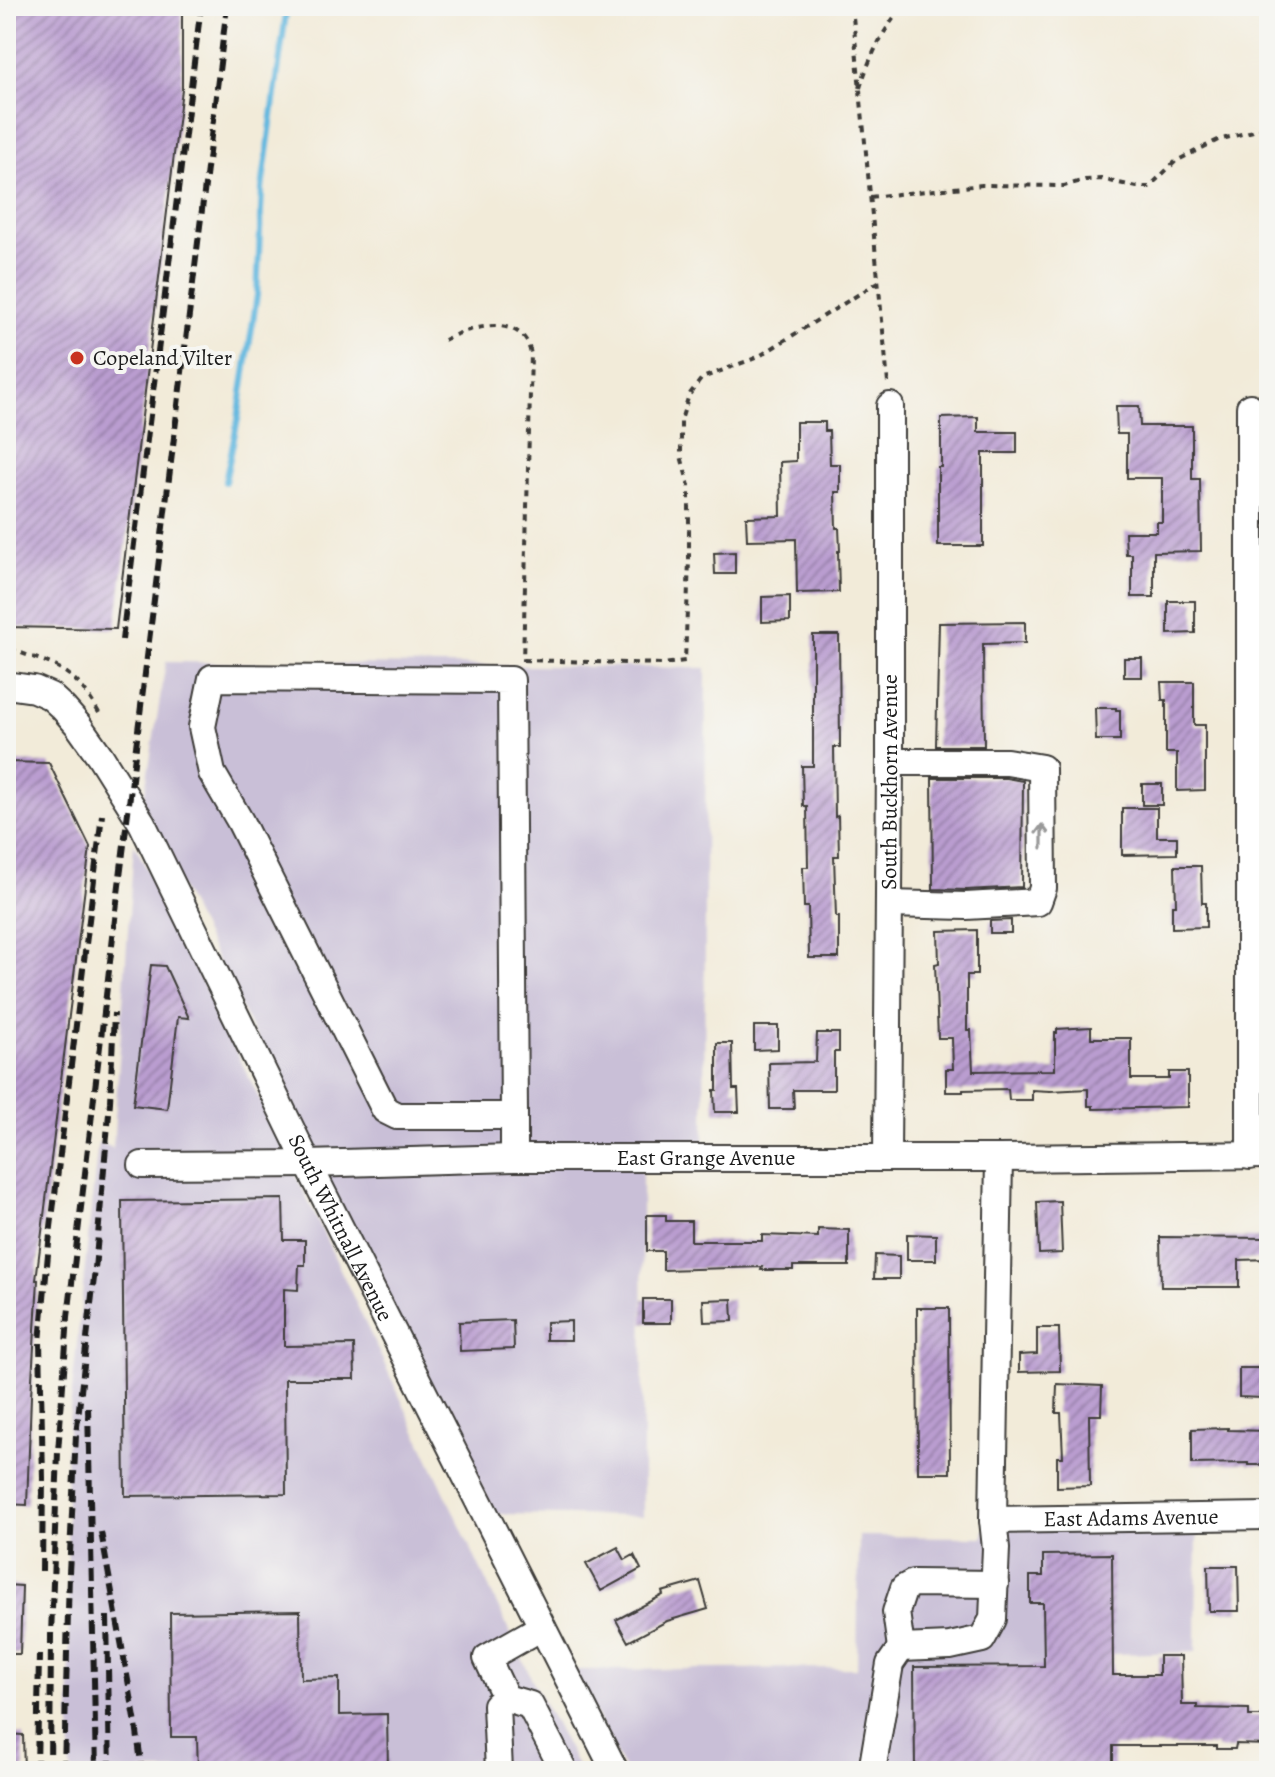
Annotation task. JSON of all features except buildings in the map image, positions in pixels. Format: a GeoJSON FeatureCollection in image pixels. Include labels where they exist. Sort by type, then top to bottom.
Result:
{"type":"FeatureCollection","features":[{"type":"Feature","properties":{"kind":"street","name":"South Buckhorn Avenue"},"geometry":{"type":"LineString","coordinates":[[887,1158],[890,406]]}},
{"type":"Feature","properties":{"kind":"street"},"geometry":{"type":"LineString","coordinates":[[1250,407],[1260,814],[1260,1156]]}},
{"type":"Feature","properties":{"kind":"street"},"geometry":{"type":"LineString","coordinates":[[514,1116],[397,1116],[385,1110],[240,821],[212,773],[202,727],[212,678],[517,670],[514,1158]]}},
{"type":"Feature","properties":{"kind":"street","name":"South Whitnall Avenue"},"geometry":{"type":"LineString","coordinates":[[6,685],[34,689],[50,696],[78,725],[142,823],[308,1164],[615,1771]]}},
{"type":"Feature","properties":{"kind":"street"},"geometry":{"type":"LineString","coordinates":[[889,904],[966,906],[1038,902],[1043,888],[1042,768],[1007,762],[890,762]]}},
{"type":"Feature","properties":{"kind":"street","name":"East Grange Avenue"},"geometry":{"type":"LineString","coordinates":[[142,1165],[514,1158],[1260,1156]]}},
{"type":"Feature","properties":{"kind":"street"},"geometry":{"type":"LineString","coordinates":[[901,1648],[950,1646],[982,1639],[993,1619],[999,1158]]}},
{"type":"Feature","properties":{"kind":"street","name":"East Adams Avenue"},"geometry":{"type":"LineString","coordinates":[[993,1520],[1269,1516]]}},
{"type":"Feature","properties":{"kind":"street"},"geometry":{"type":"LineString","coordinates":[[872,1771],[890,1664],[901,1648],[896,1612],[904,1588],[913,1583],[995,1584]]}},
{"type":"Feature","properties":{"kind":"street"},"geometry":{"type":"LineString","coordinates":[[542,1627],[487,1658],[506,1698],[530,1705],[564,1771]]}},
{"type":"Feature","properties":{"kind":"street"},"geometry":{"type":"LineString","coordinates":[[499,1771],[496,1705],[506,1698]]}},
{"type":"Feature","properties":{"kind":"path"},"geometry":{"type":"LineString","coordinates":[[852,6],[890,406]]}},
{"type":"Feature","properties":{"kind":"path"},"geometry":{"type":"LineString","coordinates":[[860,90],[868,63],[892,19],[903,6]]}},
{"type":"Feature","properties":{"kind":"path"},"geometry":{"type":"LineString","coordinates":[[870,197],[982,185],[1064,186],[1101,179],[1149,187],[1176,161],[1218,140],[1269,127]]}},
{"type":"Feature","properties":{"kind":"path"},"geometry":{"type":"LineString","coordinates":[[444,340],[482,326],[505,327],[518,331],[527,341],[531,354],[517,670],[663,664],[685,661],[689,486],[681,456],[681,420],[689,395],[702,378],[758,357],[880,281]]}},
{"type":"Feature","properties":{"kind":"shaded area"},"geometry":{"type":"Polygon","coordinates":[[[166,662],[706,668],[704,1146],[642,1148],[643,1516],[495,1514],[142,810],[166,662]]]}},
{"type":"Feature","properties":{"kind":"shaded area"},"geometry":{"type":"Polygon","coordinates":[[[134,843],[283,1147],[536,1688],[580,1771],[71,1771],[66,1450],[98,1142],[113,1148],[134,843]]]}},
{"type":"Feature","properties":{"kind":"shaded area"},"geometry":{"type":"Polygon","coordinates":[[[984,1529],[1197,1529],[1196,1652],[1112,1654],[1112,1771],[625,1771],[573,1670],[857,1668],[859,1536],[983,1537],[984,1529]]]}},
{"type":"Feature","properties":{"kind":"waterway"},"geometry":{"type":"LineString","coordinates":[[225,482],[257,295],[262,189],[287,6]]}},
{"type":"Feature","properties":{"kind":"railway"},"geometry":{"type":"LineString","coordinates":[[122,640],[201,6]]}},
{"type":"Feature","properties":{"kind":"railway"},"geometry":{"type":"LineString","coordinates":[[50,1771],[51,1635],[58,1452],[68,1317],[227,6]]}},
{"type":"Feature","properties":{"kind":"railway"},"geometry":{"type":"LineString","coordinates":[[42,1571],[40,1342],[49,1243],[102,815]]}},
{"type":"Feature","properties":{"kind":"railway"},"geometry":{"type":"LineString","coordinates":[[64,1771],[76,1435],[95,1269],[110,1102],[114,1013]]}},
{"type":"Feature","properties":{"kind":"railway"},"geometry":{"type":"LineString","coordinates":[[88,1407],[96,1771]]}},
{"type":"Feature","properties":{"kind":"railway"},"geometry":{"type":"LineString","coordinates":[[101,1532],[142,1771]]}},
{"type":"Feature","properties":{"kind":"railway"},"geometry":{"type":"LineString","coordinates":[[107,1616],[110,1771]]}},
{"type":"Feature","properties":{"kind":"railway"},"geometry":{"type":"LineString","coordinates":[[37,1771],[39,1655]]}},
{"type":"Feature","properties":{"kind":"place","name":"Copeland Vilter"},"geometry":{"type":"Point","coordinates":[77,358]}}]}
